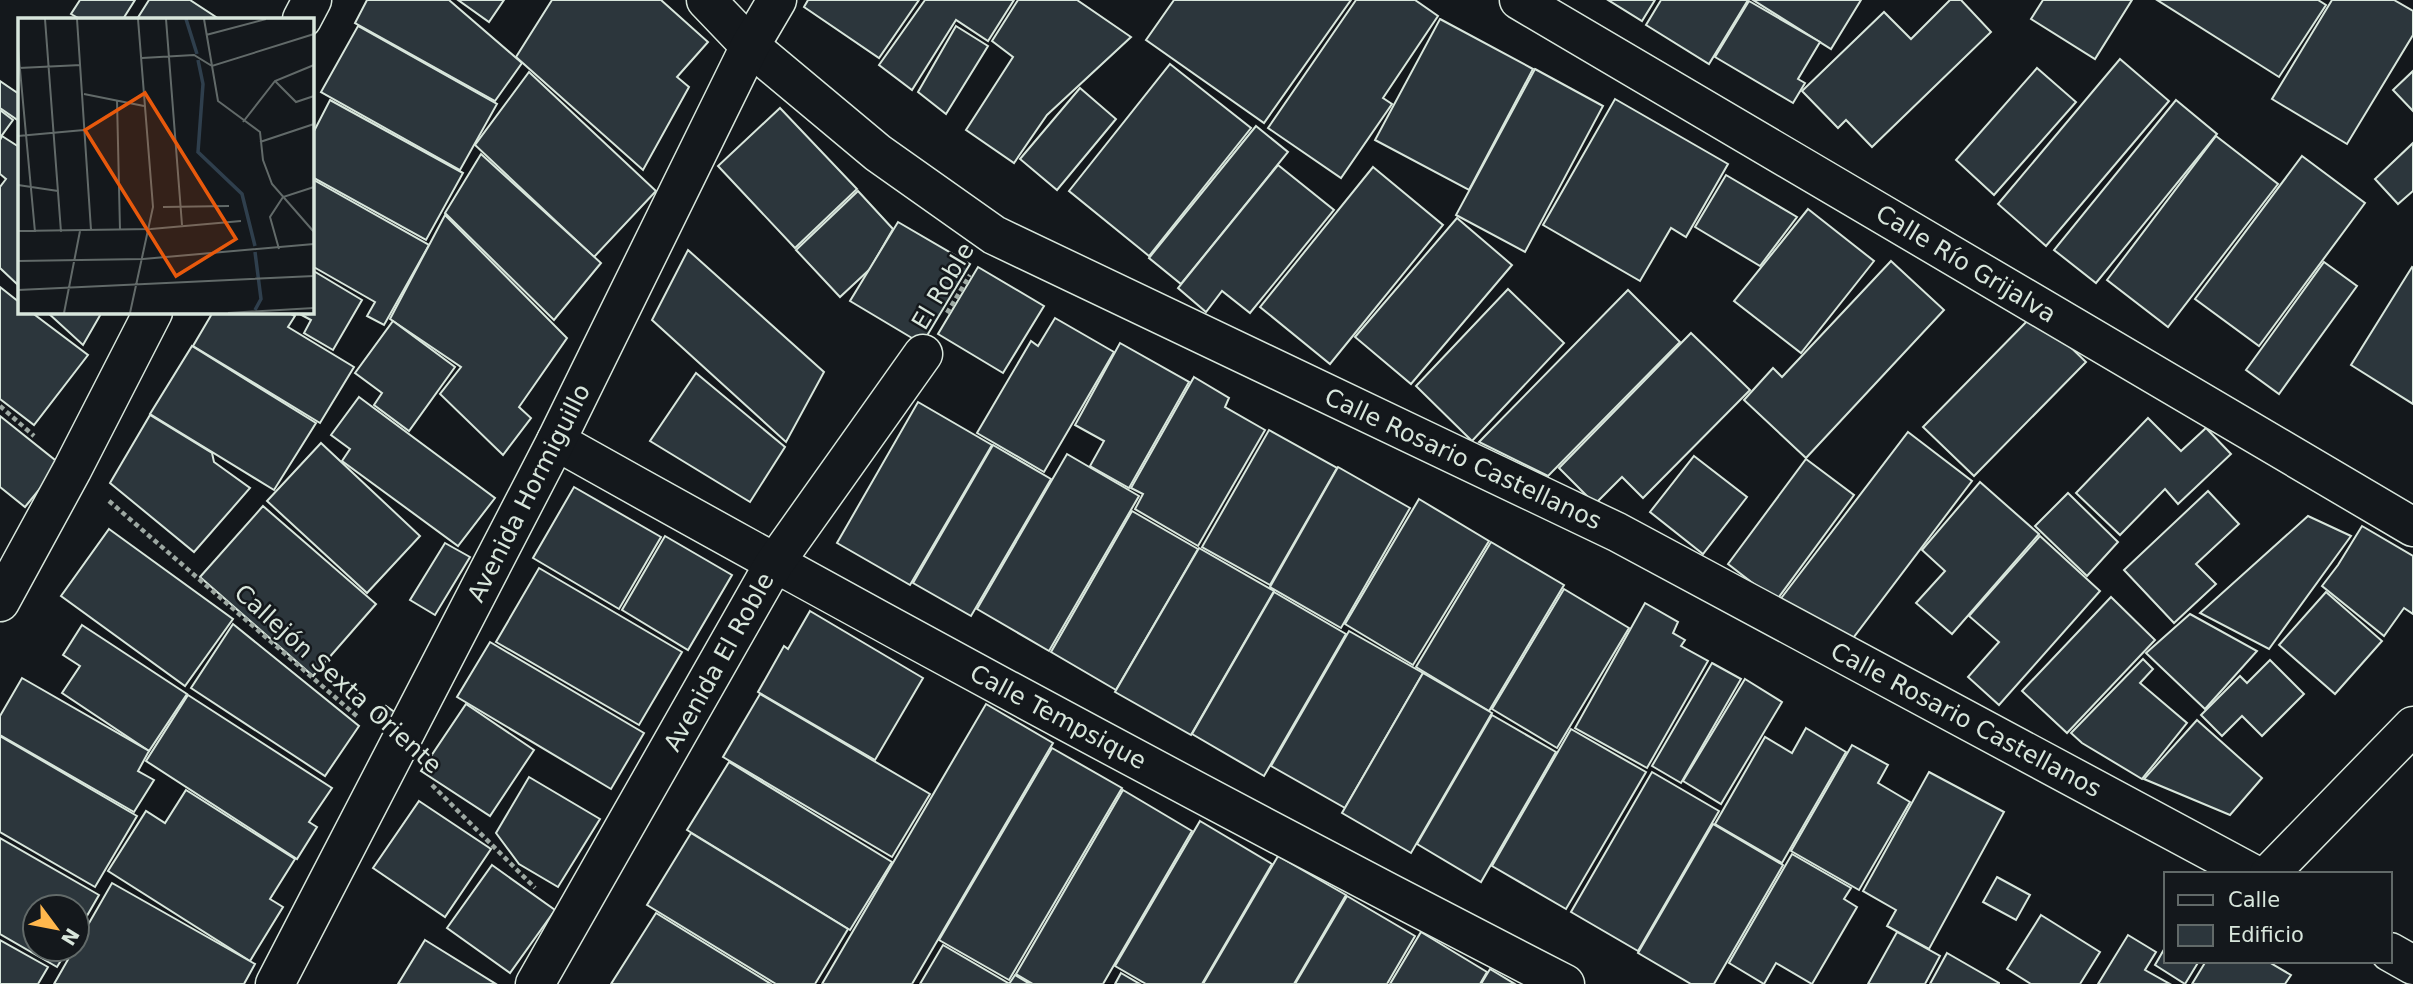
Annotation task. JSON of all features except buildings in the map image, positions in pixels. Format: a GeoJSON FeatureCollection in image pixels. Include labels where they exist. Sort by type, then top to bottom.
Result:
{"type":"FeatureCollection","features":[{"type":"Feature","properties":{"kind":"street"},"geometry":{"type":"LineString","coordinates":[[303,18],[312,0]]}},
{"type":"Feature","properties":{"kind":"street","name":"Calle Rosario Castellanos"},"geometry":{"type":"LineString","coordinates":[[706,0],[750,46],[878,153],[994,235],[1617,532],[2249,872]]}},
{"type":"Feature","properties":{"kind":"street","name":"Avenida Hormiguillo"},"geometry":{"type":"LineString","coordinates":[[275,984],[556,441],[750,46],[777,0]]}},
{"type":"Feature","properties":{"kind":"street","name":"Calle Río Grijalva"},"geometry":{"type":"LineString","coordinates":[[1519,0],[2413,527]]}},
{"type":"Feature","properties":{"kind":"street"},"geometry":{"type":"LineString","coordinates":[[0,602],[152,313]]}},
{"type":"Feature","properties":{"kind":"street","name":"Avenida El Roble"},"geometry":{"type":"LineString","coordinates":[[535,984],[774,564],[923,354]]}},
{"type":"Feature","properties":{"kind":"street","name":"Calle Tempsique"},"geometry":{"type":"LineString","coordinates":[[556,441],[774,564],[1336,866],[1565,984]]}},
{"type":"Feature","properties":{"kind":"street"},"geometry":{"type":"LineString","coordinates":[[2271,872],[2413,726]]}},
{"type":"Feature","properties":{"kind":"street"},"geometry":{"type":"LineString","coordinates":[[2392,953],[2413,965]]}},
{"type":"Feature","properties":{"kind":"path","name":"El Roble"},"geometry":{"type":"LineString","coordinates":[[923,354],[994,235]]}},
{"type":"Feature","properties":{"kind":"path","name":"Callejón Sexta Oriente"},"geometry":{"type":"LineString","coordinates":[[72,470],[397,751],[571,923]]}}]}
